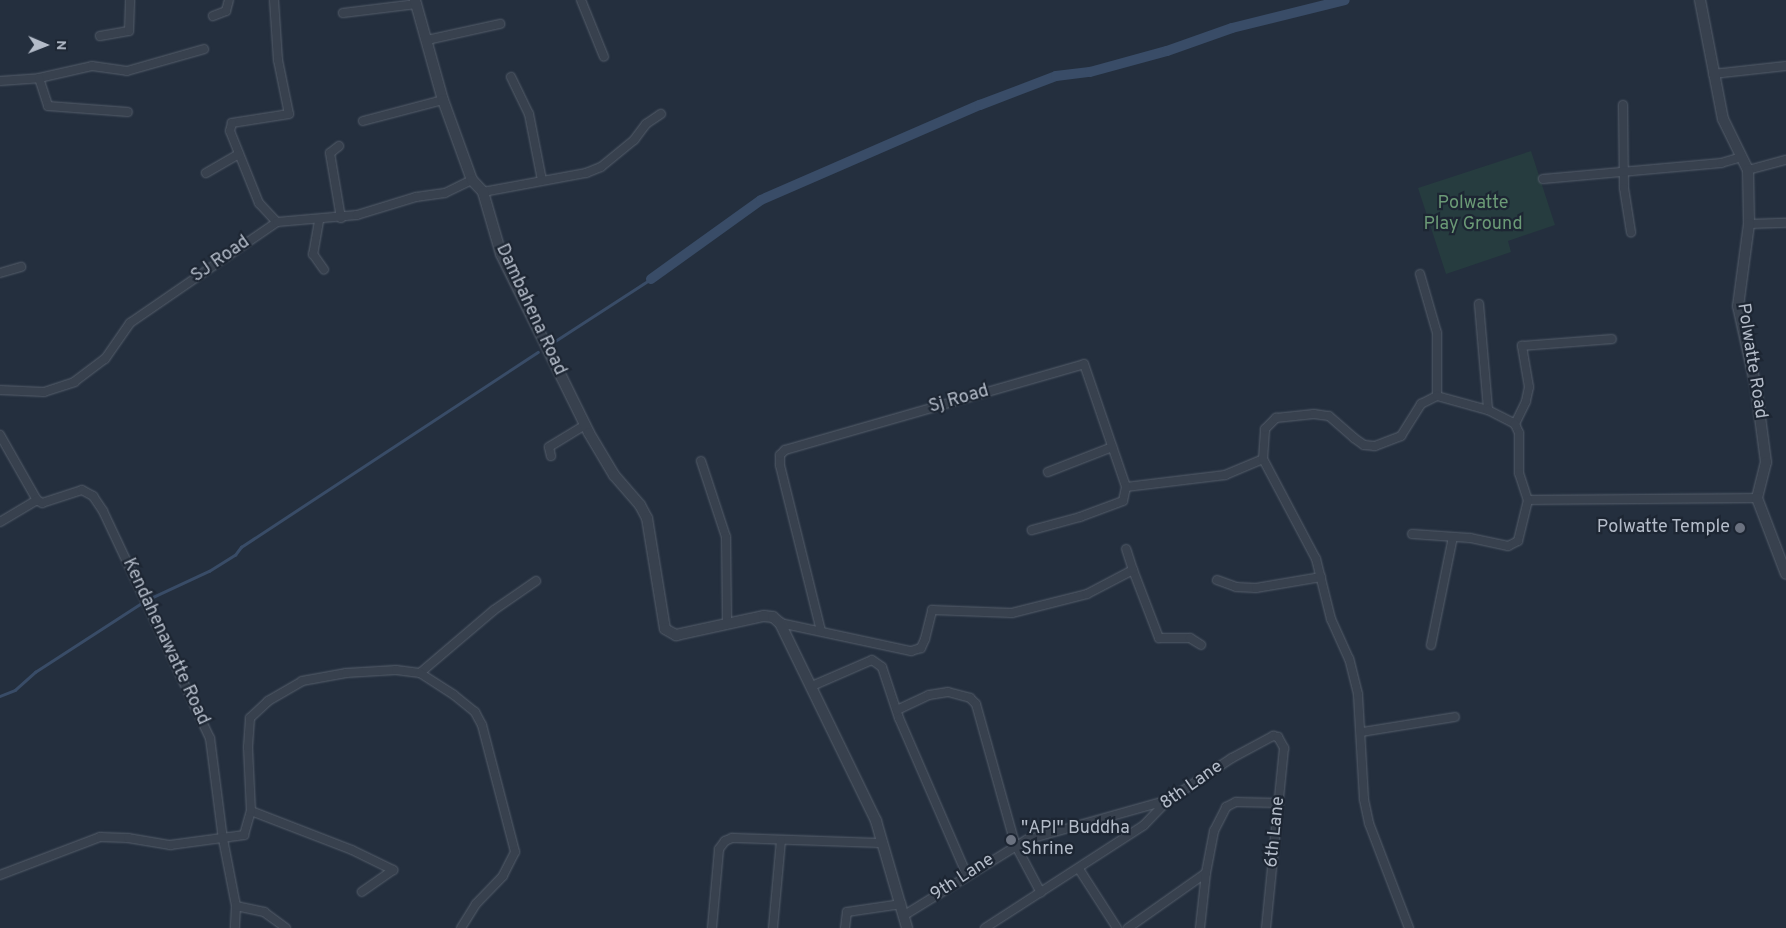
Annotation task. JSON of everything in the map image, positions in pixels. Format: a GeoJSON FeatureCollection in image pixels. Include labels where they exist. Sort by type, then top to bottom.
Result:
{"type":"FeatureCollection","features":[{"type":"Feature","properties":{"kind":"street"},"geometry":{"type":"LineString","coordinates":[[100,36],[130,31],[130,0]]}},
{"type":"Feature","properties":{"kind":"street"},"geometry":{"type":"LineString","coordinates":[[213,16],[226,11],[229,0]]}},
{"type":"Feature","properties":{"kind":"street"},"geometry":{"type":"LineString","coordinates":[[274,0],[278,60],[289,114],[232,123],[230,131],[259,203],[277,222],[341,218],[444,193],[472,180]]}},
{"type":"Feature","properties":{"kind":"street"},"geometry":{"type":"LineString","coordinates":[[581,0],[604,57]]}},
{"type":"Feature","properties":{"kind":"street","name":"Polwatte Road"},"geometry":{"type":"LineString","coordinates":[[1700,0],[1723,119],[1748,170],[1749,224],[1738,306],[1756,387],[1766,462],[1757,498]]}},
{"type":"Feature","properties":{"kind":"street"},"geometry":{"type":"LineString","coordinates":[[343,12],[416,2]]}},
{"type":"Feature","properties":{"kind":"street","name":"Dambahena Road"},"geometry":{"type":"LineString","coordinates":[[416,2],[443,100],[472,180],[483,192],[501,254],[586,425],[614,476],[647,518],[665,629],[676,635],[764,616],[773,617],[780,623]]}},
{"type":"Feature","properties":{"kind":"street"},"geometry":{"type":"LineString","coordinates":[[427,40],[500,24]]}},
{"type":"Feature","properties":{"kind":"street"},"geometry":{"type":"LineString","coordinates":[[0,81],[39,78],[92,66],[127,71],[204,48]]}},
{"type":"Feature","properties":{"kind":"street"},"geometry":{"type":"LineString","coordinates":[[1713,74],[1786,66]]}},
{"type":"Feature","properties":{"kind":"street"},"geometry":{"type":"LineString","coordinates":[[511,76],[529,114],[542,180]]}},
{"type":"Feature","properties":{"kind":"street"},"geometry":{"type":"LineString","coordinates":[[39,78],[48,106],[128,112]]}},
{"type":"Feature","properties":{"kind":"street"},"geometry":{"type":"LineString","coordinates":[[363,121],[443,100]]}},
{"type":"Feature","properties":{"kind":"street"},"geometry":{"type":"LineString","coordinates":[[1623,105],[1626,170],[1624,188],[1630,232]]}},
{"type":"Feature","properties":{"kind":"street"},"geometry":{"type":"LineString","coordinates":[[483,192],[586,173],[601,166],[661,114]]}},
{"type":"Feature","properties":{"kind":"street"},"geometry":{"type":"LineString","coordinates":[[339,146],[330,153],[341,218]]}},
{"type":"Feature","properties":{"kind":"street"},"geometry":{"type":"LineString","coordinates":[[206,173],[239,154]]}},
{"type":"Feature","properties":{"kind":"street"},"geometry":{"type":"LineString","coordinates":[[1543,179],[1626,170],[1721,163],[1742,157]]}},
{"type":"Feature","properties":{"kind":"street"},"geometry":{"type":"LineString","coordinates":[[1748,170],[1786,160]]}},
{"type":"Feature","properties":{"kind":"street"},"geometry":{"type":"LineString","coordinates":[[319,220],[313,254],[324,270]]}},
{"type":"Feature","properties":{"kind":"street","name":"SJ Road"},"geometry":{"type":"LineString","coordinates":[[0,390],[44,392],[74,382],[105,359],[130,323],[277,222]]}},
{"type":"Feature","properties":{"kind":"street"},"geometry":{"type":"LineString","coordinates":[[1749,224],[1786,223]]}},
{"type":"Feature","properties":{"kind":"street"},"geometry":{"type":"LineString","coordinates":[[0,273],[21,267]]}},
{"type":"Feature","properties":{"kind":"street"},"geometry":{"type":"LineString","coordinates":[[1420,274],[1437,333],[1437,396]]}},
{"type":"Feature","properties":{"kind":"street"},"geometry":{"type":"LineString","coordinates":[[1480,304],[1488,410]]}},
{"type":"Feature","properties":{"kind":"street"},"geometry":{"type":"LineString","coordinates":[[1514,424],[1526,402],[1529,387],[1522,346],[1612,339]]}},
{"type":"Feature","properties":{"kind":"street","name":"Sj Road"},"geometry":{"type":"LineString","coordinates":[[821,631],[780,465],[780,455],[785,450],[1084,364],[1126,487]]}},
{"type":"Feature","properties":{"kind":"street"},"geometry":{"type":"LineString","coordinates":[[1408,928],[1369,823],[1364,799],[1362,732],[1358,694],[1349,659],[1331,619],[1316,559],[1263,458],[1264,429],[1276,418],[1314,414],[1329,416],[1364,445],[1375,446],[1401,436],[1421,404],[1437,396],[1488,410],[1514,424],[1519,432],[1519,474],[1528,500],[1518,541],[1508,546],[1412,534]]}},
{"type":"Feature","properties":{"kind":"street"},"geometry":{"type":"LineString","coordinates":[[551,456],[549,448],[586,425]]}},
{"type":"Feature","properties":{"kind":"street"},"geometry":{"type":"LineString","coordinates":[[0,435],[37,500],[0,522]]}},
{"type":"Feature","properties":{"kind":"street"},"geometry":{"type":"LineString","coordinates":[[1048,472],[1112,447]]}},
{"type":"Feature","properties":{"kind":"street"},"geometry":{"type":"LineString","coordinates":[[1032,530],[1080,517],[1123,501],[1126,487],[1225,475],[1263,458]]}},
{"type":"Feature","properties":{"kind":"street"},"geometry":{"type":"LineString","coordinates":[[701,461],[726,537],[727,623]]}},
{"type":"Feature","properties":{"kind":"street","name":"Kendahenawatte Road"},"geometry":{"type":"LineString","coordinates":[[37,500],[42,502],[82,490],[93,496],[103,511],[210,738],[223,839],[236,906],[236,928]]}},
{"type":"Feature","properties":{"kind":"street"},"geometry":{"type":"LineString","coordinates":[[1528,500],[1550,502],[1584,497],[1674,500],[1757,498],[1786,574]]}},
{"type":"Feature","properties":{"kind":"street"},"geometry":{"type":"LineString","coordinates":[[1431,644],[1453,538]]}},
{"type":"Feature","properties":{"kind":"street"},"geometry":{"type":"LineString","coordinates":[[1126,549],[1159,638],[1190,638],[1201,645]]}},
{"type":"Feature","properties":{"kind":"street"},"geometry":{"type":"LineString","coordinates":[[780,623],[911,651],[921,648],[926,639],[932,610],[1012,613],[1087,594],[1133,570]]}},
{"type":"Feature","properties":{"kind":"street"},"geometry":{"type":"LineString","coordinates":[[1217,580],[1236,587],[1256,588],[1321,577]]}},
{"type":"Feature","properties":{"kind":"street"},"geometry":{"type":"LineString","coordinates":[[420,673],[494,610],[536,581]]}},
{"type":"Feature","properties":{"kind":"street"},"geometry":{"type":"LineString","coordinates":[[780,623],[876,821],[908,928]]}},
{"type":"Feature","properties":{"kind":"street"},"geometry":{"type":"LineString","coordinates":[[812,686],[872,660],[882,667],[896,710],[967,875]]}},
{"type":"Feature","properties":{"kind":"street"},"geometry":{"type":"LineString","coordinates":[[0,875],[100,837],[128,838],[170,845],[244,835],[251,811],[248,747],[250,718],[268,701],[302,681],[376,672],[420,673],[454,695],[478,719],[514,852],[503,876],[476,904],[461,928]]}},
{"type":"Feature","properties":{"kind":"street"},"geometry":{"type":"LineString","coordinates":[[896,710],[930,694],[948,692],[970,698],[976,704],[1015,844],[1041,893]]}},
{"type":"Feature","properties":{"kind":"street"},"geometry":{"type":"LineString","coordinates":[[1362,732],[1455,717]]}},
{"type":"Feature","properties":{"kind":"street","name":"8th Lane"},"geometry":{"type":"LineString","coordinates":[[985,928],[1079,869],[1144,825],[1167,800],[1268,737],[1278,737]]}},
{"type":"Feature","properties":{"kind":"street","name":"6th Lane"},"geometry":{"type":"LineString","coordinates":[[1266,928],[1284,748],[1278,737]]}},
{"type":"Feature","properties":{"kind":"street","name":"9th Lane"},"geometry":{"type":"LineString","coordinates":[[903,916],[1015,844],[1167,800]]}},
{"type":"Feature","properties":{"kind":"street"},"geometry":{"type":"LineString","coordinates":[[1200,928],[1206,873],[1214,831],[1226,807],[1236,802],[1280,802]]}},
{"type":"Feature","properties":{"kind":"street"},"geometry":{"type":"LineString","coordinates":[[251,811],[352,850],[393,870],[362,892]]}},
{"type":"Feature","properties":{"kind":"street"},"geometry":{"type":"LineString","coordinates":[[712,928],[719,849],[725,841],[781,840],[883,843]]}},
{"type":"Feature","properties":{"kind":"street"},"geometry":{"type":"LineString","coordinates":[[773,928],[781,840]]}},
{"type":"Feature","properties":{"kind":"street"},"geometry":{"type":"LineString","coordinates":[[1079,869],[1117,928]]}},
{"type":"Feature","properties":{"kind":"street"},"geometry":{"type":"LineString","coordinates":[[1128,928],[1206,873]]}},
{"type":"Feature","properties":{"kind":"street"},"geometry":{"type":"LineString","coordinates":[[845,928],[847,912],[901,904]]}},
{"type":"Feature","properties":{"kind":"street"},"geometry":{"type":"LineString","coordinates":[[236,906],[264,912],[286,928]]}},
{"type":"Feature","properties":{"kind":"green space","name":"Polwatte Play Ground"},"geometry":{"type":"Polygon","coordinates":[[[1531,151],[1555,225],[1508,241],[1511,252],[1446,274],[1418,188],[1531,151]]]}},
{"type":"Feature","properties":{"kind":"waterway"},"geometry":{"type":"LineString","coordinates":[[651,279],[761,200],[980,105],[1056,76],[1090,72],[1167,51],[1232,28],[1345,0]]}},
{"type":"Feature","properties":{"kind":"waterway"},"geometry":{"type":"LineString","coordinates":[[552,343],[651,279]]}},
{"type":"Feature","properties":{"kind":"waterway"},"geometry":{"type":"LineString","coordinates":[[151,598],[209,571],[235,555],[241,547],[538,352]]}},
{"type":"Feature","properties":{"kind":"waterway"},"geometry":{"type":"LineString","coordinates":[[0,696],[15,690],[35,672],[140,604]]}},
{"type":"Feature","properties":{"kind":"place","name":"Polwatte Temple"},"geometry":{"type":"Point","coordinates":[1740,528]}},
{"type":"Feature","properties":{"kind":"place","name":"\"API\" Buddha Shrine"},"geometry":{"type":"Point","coordinates":[1011,840]}}]}
